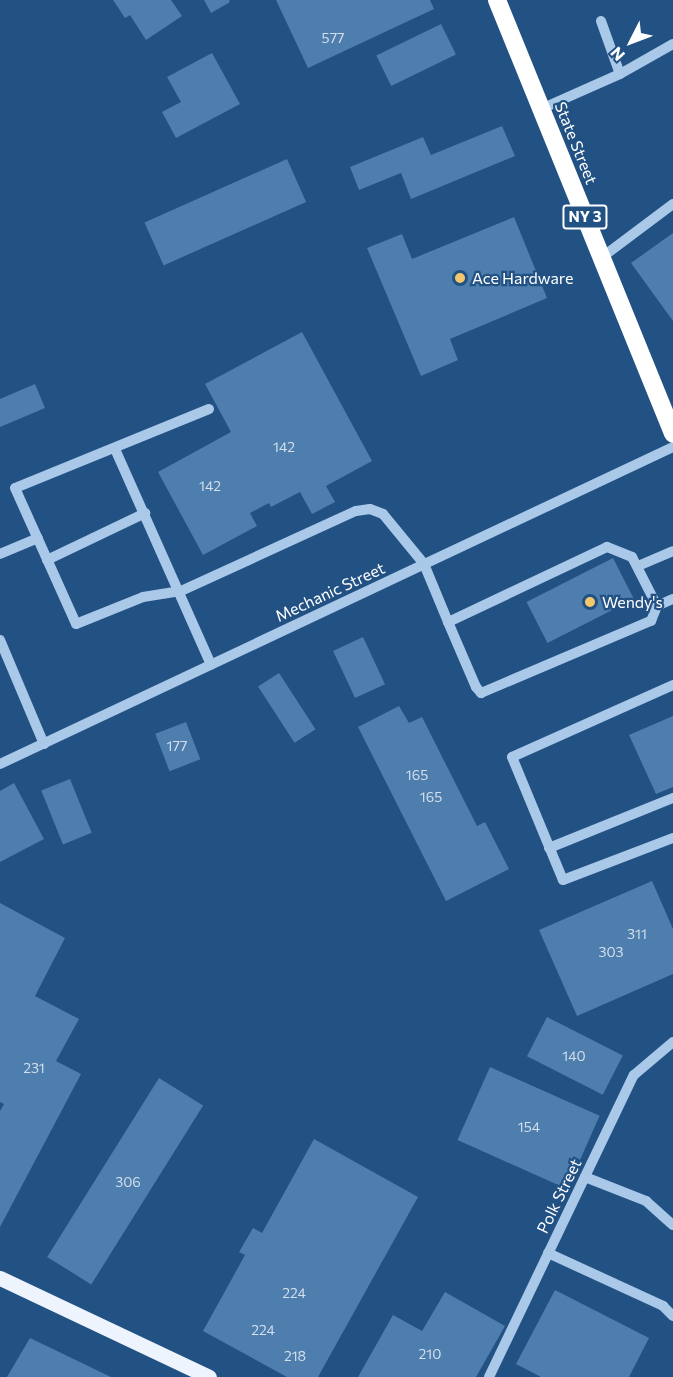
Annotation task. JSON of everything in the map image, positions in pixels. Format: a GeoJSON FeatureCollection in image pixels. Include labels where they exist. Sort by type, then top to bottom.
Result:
{"type":"FeatureCollection","features":[{"type":"Feature","properties":{"kind":"highway","name":"State Street"},"geometry":{"type":"LineString","coordinates":[[497,0],[673,434]]}},
{"type":"Feature","properties":{"kind":"main road"},"geometry":{"type":"LineString","coordinates":[[0,1278],[209,1377]]}},
{"type":"Feature","properties":{"kind":"street"},"geometry":{"type":"LineString","coordinates":[[601,21],[620,74]]}},
{"type":"Feature","properties":{"kind":"street"},"geometry":{"type":"LineString","coordinates":[[541,109],[620,74],[673,44]]}},
{"type":"Feature","properties":{"kind":"street"},"geometry":{"type":"LineString","coordinates":[[602,258],[673,204]]}},
{"type":"Feature","properties":{"kind":"street"},"geometry":{"type":"LineString","coordinates":[[209,409],[15,488],[76,624],[143,597],[181,591],[356,511],[370,509],[383,514],[424,564],[481,693],[651,621],[657,606],[673,599]]}},
{"type":"Feature","properties":{"kind":"street","name":"Mechanic Street"},"geometry":{"type":"LineString","coordinates":[[0,764],[673,447]]}},
{"type":"Feature","properties":{"kind":"street"},"geometry":{"type":"LineString","coordinates":[[115,449],[181,591],[211,665]]}},
{"type":"Feature","properties":{"kind":"street"},"geometry":{"type":"LineString","coordinates":[[47,560],[145,513]]}},
{"type":"Feature","properties":{"kind":"street"},"geometry":{"type":"LineString","coordinates":[[0,554],[38,538]]}},
{"type":"Feature","properties":{"kind":"street"},"geometry":{"type":"LineString","coordinates":[[448,622],[607,547],[620,549],[638,566],[657,606]]}},
{"type":"Feature","properties":{"kind":"street"},"geometry":{"type":"LineString","coordinates":[[638,566],[673,551]]}},
{"type":"Feature","properties":{"kind":"street"},"geometry":{"type":"LineString","coordinates":[[0,639],[44,744]]}},
{"type":"Feature","properties":{"kind":"street"},"geometry":{"type":"LineString","coordinates":[[673,685],[512,757],[563,880],[673,838]]}},
{"type":"Feature","properties":{"kind":"street"},"geometry":{"type":"LineString","coordinates":[[549,848],[673,798]]}},
{"type":"Feature","properties":{"kind":"street","name":"Polk Street"},"geometry":{"type":"LineString","coordinates":[[489,1377],[634,1075],[673,1042]]}},
{"type":"Feature","properties":{"kind":"street"},"geometry":{"type":"LineString","coordinates":[[585,1177],[646,1201],[673,1226]]}},
{"type":"Feature","properties":{"kind":"street"},"geometry":{"type":"LineString","coordinates":[[548,1253],[663,1306],[673,1316]]}},
{"type":"Feature","properties":{"kind":"building"},"geometry":{"type":"Polygon","coordinates":[[[113,0],[171,0],[182,16],[146,40],[130,15],[125,18],[113,0]]]}},
{"type":"Feature","properties":{"kind":"building"},"geometry":{"type":"Polygon","coordinates":[[[204,0],[229,0],[230,2],[211,13],[204,0]]]}},
{"type":"Feature","properties":{"kind":"building"},"geometry":{"type":"Polygon","coordinates":[[[276,0],[430,0],[434,9],[308,68],[276,0]]]}},
{"type":"Feature","properties":{"kind":"building"},"geometry":{"type":"Polygon","coordinates":[[[441,24],[456,55],[391,86],[376,56],[441,24]]]}},
{"type":"Feature","properties":{"kind":"building"},"geometry":{"type":"Polygon","coordinates":[[[212,53],[240,104],[176,138],[162,112],[181,102],[167,77],[212,53]]]}},
{"type":"Feature","properties":{"kind":"building"},"geometry":{"type":"Polygon","coordinates":[[[502,126],[515,156],[411,199],[401,173],[359,190],[350,167],[423,137],[431,155],[502,126]]]}},
{"type":"Feature","properties":{"kind":"building"},"geometry":{"type":"Polygon","coordinates":[[[287,159],[306,202],[164,265],[144,222],[287,159]]]}},
{"type":"Feature","properties":{"kind":"building","name":"Ace Hardware"},"geometry":{"type":"Polygon","coordinates":[[[514,217],[547,298],[450,339],[458,360],[421,376],[367,248],[402,234],[412,259],[514,217]]]}},
{"type":"Feature","properties":{"kind":"building"},"geometry":{"type":"Polygon","coordinates":[[[673,233],[673,321],[631,263],[673,233]]]}},
{"type":"Feature","properties":{"kind":"building"},"geometry":{"type":"Polygon","coordinates":[[[302,332],[372,461],[326,486],[335,502],[312,514],[300,492],[271,507],[269,503],[250,513],[257,526],[203,555],[158,472],[231,432],[205,384],[302,332]]]}},
{"type":"Feature","properties":{"kind":"building"},"geometry":{"type":"Polygon","coordinates":[[[35,384],[45,408],[0,427],[0,399],[35,384]]]}},
{"type":"Feature","properties":{"kind":"building"},"geometry":{"type":"Polygon","coordinates":[[[613,558],[634,599],[547,643],[527,602],[613,558]]]}},
{"type":"Feature","properties":{"kind":"building"},"geometry":{"type":"Polygon","coordinates":[[[363,637],[385,684],[355,698],[333,651],[363,637]]]}},
{"type":"Feature","properties":{"kind":"building"},"geometry":{"type":"Polygon","coordinates":[[[279,673],[315,729],[295,743],[258,687],[279,673]]]}},
{"type":"Feature","properties":{"kind":"building"},"geometry":{"type":"Polygon","coordinates":[[[399,706],[409,723],[422,717],[477,826],[485,822],[509,869],[446,901],[358,727],[399,706]]]}},
{"type":"Feature","properties":{"kind":"building"},"geometry":{"type":"Polygon","coordinates":[[[673,716],[673,787],[656,794],[629,735],[673,716]]]}},
{"type":"Feature","properties":{"kind":"building"},"geometry":{"type":"Polygon","coordinates":[[[186,722],[200,759],[170,771],[155,734],[186,722]]]}},
{"type":"Feature","properties":{"kind":"building"},"geometry":{"type":"Polygon","coordinates":[[[70,779],[92,833],[63,844],[41,791],[70,779]]]}},
{"type":"Feature","properties":{"kind":"building"},"geometry":{"type":"Polygon","coordinates":[[[14,783],[44,839],[0,862],[0,791],[14,783]]]}},
{"type":"Feature","properties":{"kind":"building"},"geometry":{"type":"Polygon","coordinates":[[[652,881],[673,929],[673,974],[577,1016],[539,930],[652,881]]]}},
{"type":"Feature","properties":{"kind":"building"},"geometry":{"type":"Polygon","coordinates":[[[0,903],[65,938],[35,996],[79,1019],[56,1061],[81,1074],[0,1227],[0,1111],[4,1104],[0,1102],[0,903]]]}},
{"type":"Feature","properties":{"kind":"building"},"geometry":{"type":"Polygon","coordinates":[[[547,1017],[623,1056],[603,1095],[527,1056],[547,1017]]]}},
{"type":"Feature","properties":{"kind":"building"},"geometry":{"type":"Polygon","coordinates":[[[490,1067],[600,1116],[567,1189],[457,1140],[490,1067]]]}},
{"type":"Feature","properties":{"kind":"building"},"geometry":{"type":"Polygon","coordinates":[[[159,1078],[203,1106],[91,1284],[47,1257],[159,1078]]]}},
{"type":"Feature","properties":{"kind":"building"},"geometry":{"type":"Polygon","coordinates":[[[314,1139],[418,1197],[318,1377],[287,1377],[203,1331],[245,1255],[239,1252],[253,1228],[262,1233],[314,1139]]]}},
{"type":"Feature","properties":{"kind":"building"},"geometry":{"type":"Polygon","coordinates":[[[555,1290],[649,1338],[629,1377],[541,1377],[516,1364],[555,1290]]]}},
{"type":"Feature","properties":{"kind":"building"},"geometry":{"type":"Polygon","coordinates":[[[445,1292],[505,1326],[476,1377],[358,1377],[393,1315],[422,1331],[445,1292]]]}},
{"type":"Feature","properties":{"kind":"building"},"geometry":{"type":"Polygon","coordinates":[[[30,1338],[111,1377],[7,1377],[30,1338]]]}},
{"type":"Feature","properties":{"kind":"place","name":"Ace Hardware"},"geometry":{"type":"Point","coordinates":[460,278]}},
{"type":"Feature","properties":{"kind":"place","name":"Wendy's"},"geometry":{"type":"Point","coordinates":[590,602]}}]}
